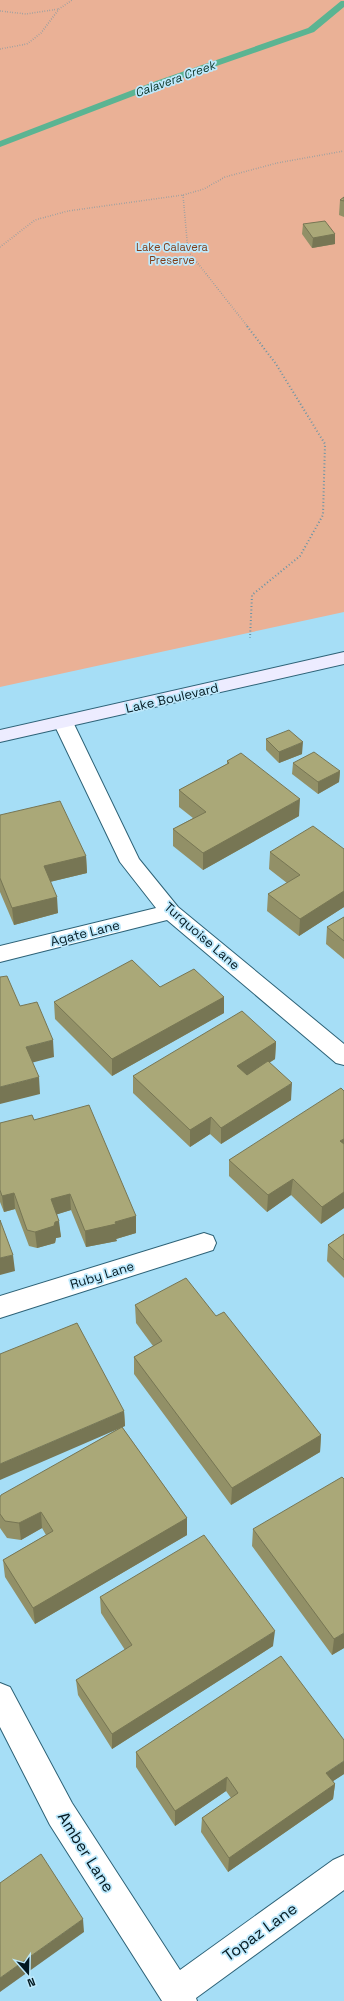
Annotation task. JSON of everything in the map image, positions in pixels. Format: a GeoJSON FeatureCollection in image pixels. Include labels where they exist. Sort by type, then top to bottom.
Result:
{"type":"FeatureCollection","features":[{"type":"Feature","properties":{"kind":"main road","name":"Lake Boulevard"},"geometry":{"type":"LineString","coordinates":[[0,736],[344,658]]}},
{"type":"Feature","properties":{"kind":"street","name":"Turquoise Lane"},"geometry":{"type":"LineString","coordinates":[[63,722],[130,862],[171,912],[344,1057]]}},
{"type":"Feature","properties":{"kind":"street","name":"Agate Lane"},"geometry":{"type":"LineString","coordinates":[[0,954],[171,912]]}},
{"type":"Feature","properties":{"kind":"street","name":"Ruby Lane"},"geometry":{"type":"LineString","coordinates":[[0,1307],[204,1243]]}},
{"type":"Feature","properties":{"kind":"street","name":"Amber Lane"},"geometry":{"type":"LineString","coordinates":[[0,1697],[61,1814],[179,1997]]}},
{"type":"Feature","properties":{"kind":"street","name":"Topaz Lane"},"geometry":{"type":"LineString","coordinates":[[179,1997],[344,1871]]}},
{"type":"Feature","properties":{"kind":"path"},"geometry":{"type":"LineString","coordinates":[[0,49],[27,44],[41,33],[59,9],[72,0]]}},
{"type":"Feature","properties":{"kind":"path"},"geometry":{"type":"LineString","coordinates":[[0,11],[26,14],[59,9]]}},
{"type":"Feature","properties":{"kind":"path"},"geometry":{"type":"LineString","coordinates":[[0,247],[35,220],[68,211],[183,195],[204,189],[225,177],[277,163],[344,150]]}},
{"type":"Feature","properties":{"kind":"path"},"geometry":{"type":"LineString","coordinates":[[183,195],[188,251],[276,364],[325,444],[323,515],[300,556],[252,595],[250,638]]}},
{"type":"Feature","properties":{"kind":"green space","name":"Lake Calavera Preserve"},"geometry":{"type":"Polygon","coordinates":[[[0,0],[344,0],[344,612],[0,687],[0,0]]]}},
{"type":"Feature","properties":{"kind":"building"},"geometry":{"type":"Polygon","coordinates":[[[325,221],[335,234],[313,238],[303,224],[325,221]]]}},
{"type":"Feature","properties":{"kind":"building"},"geometry":{"type":"Polygon","coordinates":[[[289,730],[303,742],[279,752],[266,739],[289,730]]]}},
{"type":"Feature","properties":{"kind":"building"},"geometry":{"type":"Polygon","coordinates":[[[314,752],[340,771],[318,782],[293,763],[314,752]]]}},
{"type":"Feature","properties":{"kind":"building"},"geometry":{"type":"Polygon","coordinates":[[[241,753],[300,799],[203,853],[173,829],[206,812],[179,790],[229,763],[227,761],[241,753]]]}},
{"type":"Feature","properties":{"kind":"building"},"geometry":{"type":"Polygon","coordinates":[[[60,801],[86,856],[44,866],[57,897],[12,908],[0,878],[0,815],[60,801]]]}},
{"type":"Feature","properties":{"kind":"building"},"geometry":{"type":"Polygon","coordinates":[[[313,826],[344,849],[344,891],[300,919],[268,894],[300,875],[270,852],[313,826]]]}},
{"type":"Feature","properties":{"kind":"building"},"geometry":{"type":"Polygon","coordinates":[[[344,917],[344,941],[327,927],[344,917]]]}},
{"type":"Feature","properties":{"kind":"building"},"geometry":{"type":"Polygon","coordinates":[[[132,960],[160,987],[194,969],[224,997],[112,1059],[54,1002],[132,960]]]}},
{"type":"Feature","properties":{"kind":"building"},"geometry":{"type":"Polygon","coordinates":[[[7,976],[20,1006],[37,1002],[53,1040],[26,1047],[39,1077],[0,1087],[0,977],[7,976]]]}},
{"type":"Feature","properties":{"kind":"building"},"geometry":{"type":"Polygon","coordinates":[[[242,1011],[276,1042],[237,1066],[247,1075],[268,1061],[292,1083],[221,1128],[211,1117],[190,1130],[133,1076],[242,1011]]]}},
{"type":"Feature","properties":{"kind":"building"},"geometry":{"type":"Polygon","coordinates":[[[341,1088],[344,1091],[344,1139],[340,1141],[344,1144],[344,1192],[322,1207],[293,1179],[268,1195],[229,1160],[341,1088]]]}},
{"type":"Feature","properties":{"kind":"building"},"geometry":{"type":"Polygon","coordinates":[[[89,1105],[136,1216],[115,1222],[116,1224],[85,1231],[70,1194],[51,1199],[59,1221],[55,1222],[54,1226],[35,1232],[27,1230],[14,1193],[2,1196],[0,1190],[0,1123],[32,1115],[34,1120],[89,1105]]]}},
{"type":"Feature","properties":{"kind":"building"},"geometry":{"type":"Polygon","coordinates":[[[0,1220],[13,1255],[0,1258],[0,1220]]]}},
{"type":"Feature","properties":{"kind":"building"},"geometry":{"type":"Polygon","coordinates":[[[344,1234],[344,1260],[328,1245],[344,1234]]]}},
{"type":"Feature","properties":{"kind":"building"},"geometry":{"type":"Polygon","coordinates":[[[186,1278],[216,1316],[224,1312],[321,1435],[232,1488],[134,1357],[162,1341],[135,1305],[186,1278]]]}},
{"type":"Feature","properties":{"kind":"building"},"geometry":{"type":"Polygon","coordinates":[[[77,1323],[124,1411],[0,1464],[0,1354],[77,1323]]]}},
{"type":"Feature","properties":{"kind":"building"},"geometry":{"type":"Polygon","coordinates":[[[122,1427],[187,1518],[33,1608],[3,1560],[53,1531],[41,1512],[19,1523],[5,1521],[0,1514],[0,1497],[1,1495],[122,1427]]]}},
{"type":"Feature","properties":{"kind":"building"},"geometry":{"type":"Polygon","coordinates":[[[342,1477],[344,1479],[344,1633],[334,1639],[253,1529],[342,1477]]]}},
{"type":"Feature","properties":{"kind":"building"},"geometry":{"type":"Polygon","coordinates":[[[204,1535],[275,1631],[112,1734],[76,1680],[132,1645],[100,1597],[204,1535]]]}},
{"type":"Feature","properties":{"kind":"building"},"geometry":{"type":"Polygon","coordinates":[[[281,1656],[344,1740],[344,1761],[326,1773],[335,1784],[229,1858],[202,1818],[238,1793],[227,1777],[175,1811],[136,1752],[281,1656]]]}},
{"type":"Feature","properties":{"kind":"building"},"geometry":{"type":"Polygon","coordinates":[[[41,1854],[83,1919],[0,1978],[0,1883],[41,1854]]]}},
{"type":"Feature","properties":{"kind":"waterway","name":"Calavera Creek"},"geometry":{"type":"LineString","coordinates":[[0,144],[159,83],[311,30],[344,3]]}}]}
